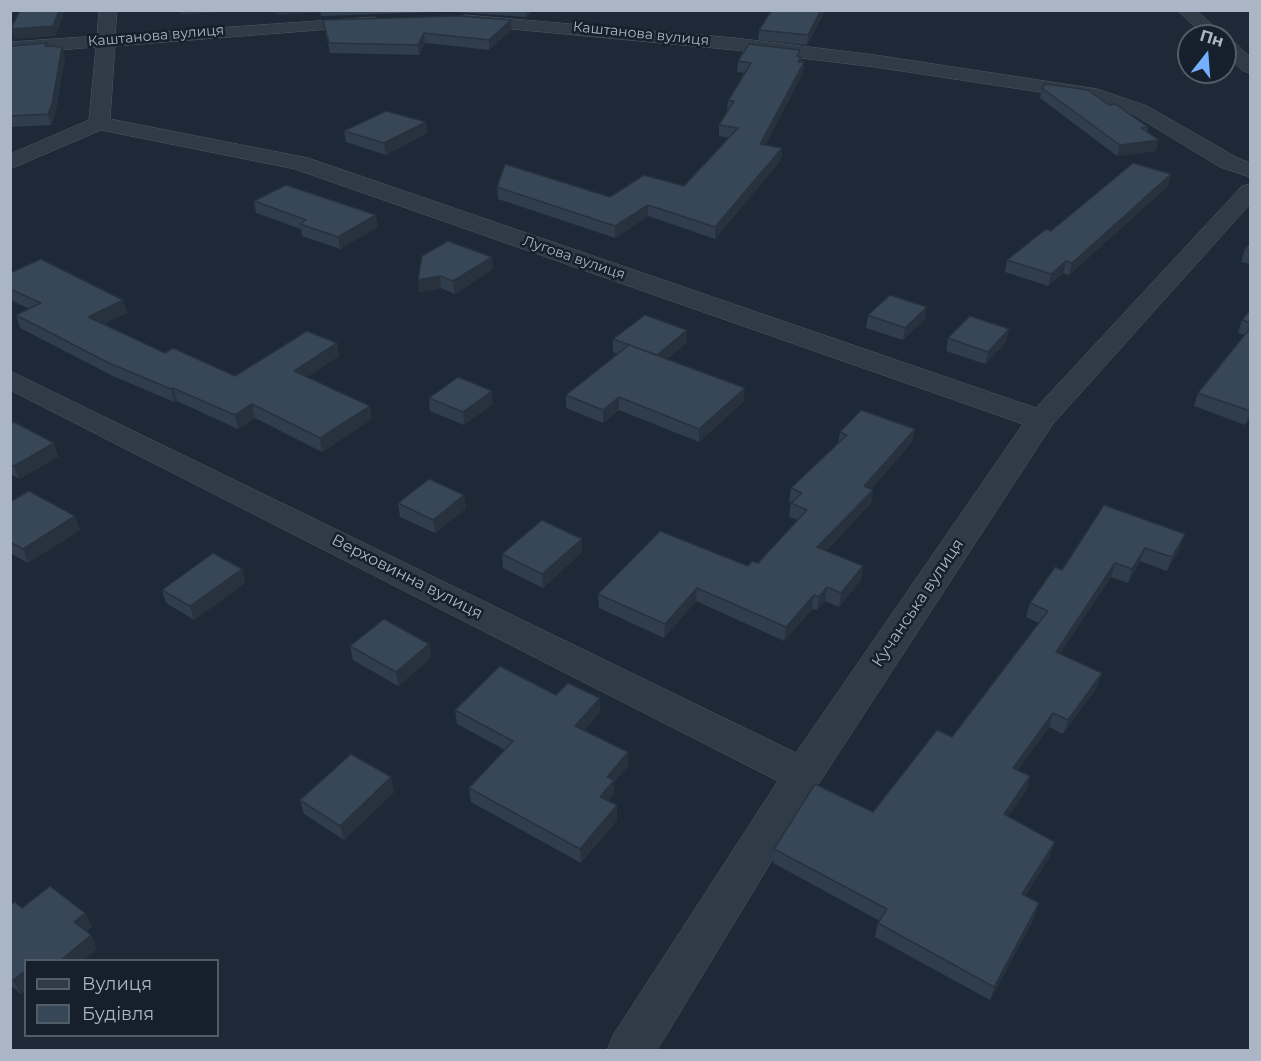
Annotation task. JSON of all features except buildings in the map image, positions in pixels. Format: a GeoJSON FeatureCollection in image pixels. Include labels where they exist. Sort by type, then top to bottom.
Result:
{"type":"FeatureCollection","features":[{"type":"Feature","properties":{"kind":"street"},"geometry":{"type":"LineString","coordinates":[[10,162],[99,123],[108,10]]}},
{"type":"Feature","properties":{"kind":"street"},"geometry":{"type":"LineString","coordinates":[[1185,10],[1202,24]]}},
{"type":"Feature","properties":{"kind":"street","name":"Каштанова вулиця"},"geometry":{"type":"LineString","coordinates":[[10,48],[384,20]]}},
{"type":"Feature","properties":{"kind":"street","name":"Каштанова вулиця"},"geometry":{"type":"LineString","coordinates":[[448,20],[518,23],[735,44],[875,61],[1097,95],[1140,110],[1228,162],[1251,170]]}},
{"type":"Feature","properties":{"kind":"street"},"geometry":{"type":"LineString","coordinates":[[1237,55],[1251,67]]}},
{"type":"Feature","properties":{"kind":"street","name":"Лугова вулиця"},"geometry":{"type":"LineString","coordinates":[[99,123],[300,163],[1041,420]]}},
{"type":"Feature","properties":{"kind":"street"},"geometry":{"type":"LineString","coordinates":[[10,144],[63,139]]}},
{"type":"Feature","properties":{"kind":"street","name":"Кучанська вулиця"},"geometry":{"type":"LineString","coordinates":[[631,1050],[803,775],[1041,420],[1251,191]]}},
{"type":"Feature","properties":{"kind":"street","name":"Верховинна вулиця"},"geometry":{"type":"LineString","coordinates":[[10,379],[803,775]]}}]}
